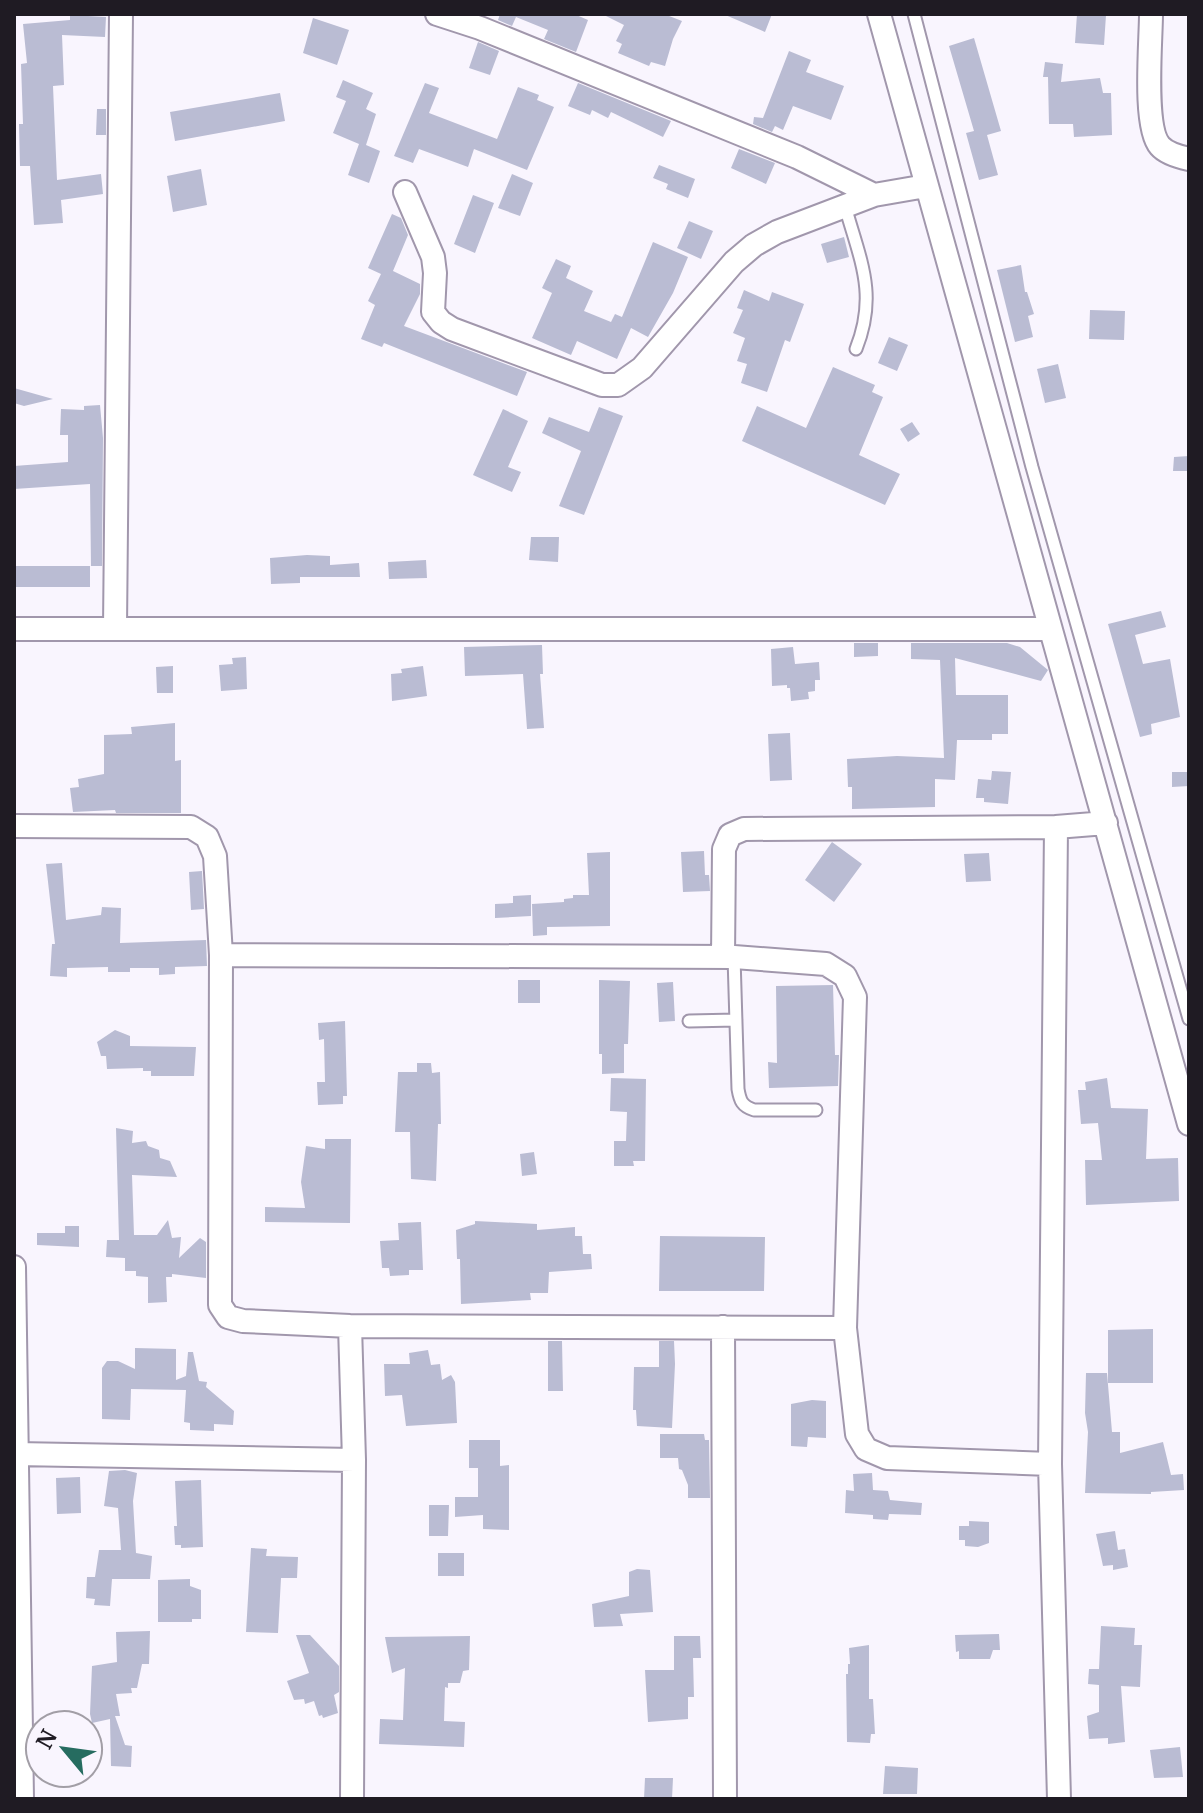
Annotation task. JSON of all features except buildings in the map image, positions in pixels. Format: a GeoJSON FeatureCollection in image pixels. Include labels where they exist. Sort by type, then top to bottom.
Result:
{"type":"FeatureCollection","features":[{"type":"Feature","properties":{"kind":"street"},"geometry":{"type":"LineString","coordinates":[[115,628],[121,14]]}},
{"type":"Feature","properties":{"kind":"street"},"geometry":{"type":"LineString","coordinates":[[437,14],[480,28],[797,157],[874,195]]}},
{"type":"Feature","properties":{"kind":"street"},"geometry":{"type":"LineString","coordinates":[[879,14],[1189,1124]]}},
{"type":"Feature","properties":{"kind":"street"},"geometry":{"type":"LineString","coordinates":[[1151,14],[1150,123],[1160,146],[1189,159]]}},
{"type":"Feature","properties":{"kind":"street"},"geometry":{"type":"LineString","coordinates":[[405,192],[433,257],[433,312],[441,322],[452,329],[602,385],[618,385],[642,368],[734,262],[754,245],[777,232],[874,195],[926,186]]}},
{"type":"Feature","properties":{"kind":"street"},"geometry":{"type":"LineString","coordinates":[[14,629],[1050,629]]}},
{"type":"Feature","properties":{"kind":"street"},"geometry":{"type":"LineString","coordinates":[[729,957],[724,849],[730,835],[744,829],[1056,827],[1106,823]]}},
{"type":"Feature","properties":{"kind":"street"},"geometry":{"type":"LineString","coordinates":[[14,826],[191,827],[207,837],[215,856],[221,955],[220,1305],[228,1317],[243,1321],[350,1326],[845,1328]]}},
{"type":"Feature","properties":{"kind":"street"},"geometry":{"type":"LineString","coordinates":[[1056,827],[1050,1464],[1059,1799]]}},
{"type":"Feature","properties":{"kind":"street"},"geometry":{"type":"LineString","coordinates":[[221,955],[729,957],[826,964],[845,976],[855,997],[845,1328],[857,1434],[866,1449],[887,1458],[1050,1464]]}},
{"type":"Feature","properties":{"kind":"street"},"geometry":{"type":"LineString","coordinates":[[14,1267],[22,1799]]}},
{"type":"Feature","properties":{"kind":"street"},"geometry":{"type":"LineString","coordinates":[[350,1326],[354,1460],[352,1799]]}},
{"type":"Feature","properties":{"kind":"street"},"geometry":{"type":"LineString","coordinates":[[723,1327],[725,1799]]}},
{"type":"Feature","properties":{"kind":"street"},"geometry":{"type":"LineString","coordinates":[[16,1454],[354,1460]]}},
{"type":"Feature","properties":{"kind":"lane"},"geometry":{"type":"LineString","coordinates":[[914,14],[1032,467],[1189,1019]]}},
{"type":"Feature","properties":{"kind":"lane"},"geometry":{"type":"LineString","coordinates":[[845,206],[866,281],[868,307],[865,328],[856,349]]}},
{"type":"Feature","properties":{"kind":"lane"},"geometry":{"type":"LineString","coordinates":[[1062,668],[1090,667]]}},
{"type":"Feature","properties":{"kind":"lane"},"geometry":{"type":"LineString","coordinates":[[729,957],[741,1102],[754,1110],[816,1110]]}},
{"type":"Feature","properties":{"kind":"lane"},"geometry":{"type":"LineString","coordinates":[[689,1021],[736,1020]]}}]}
